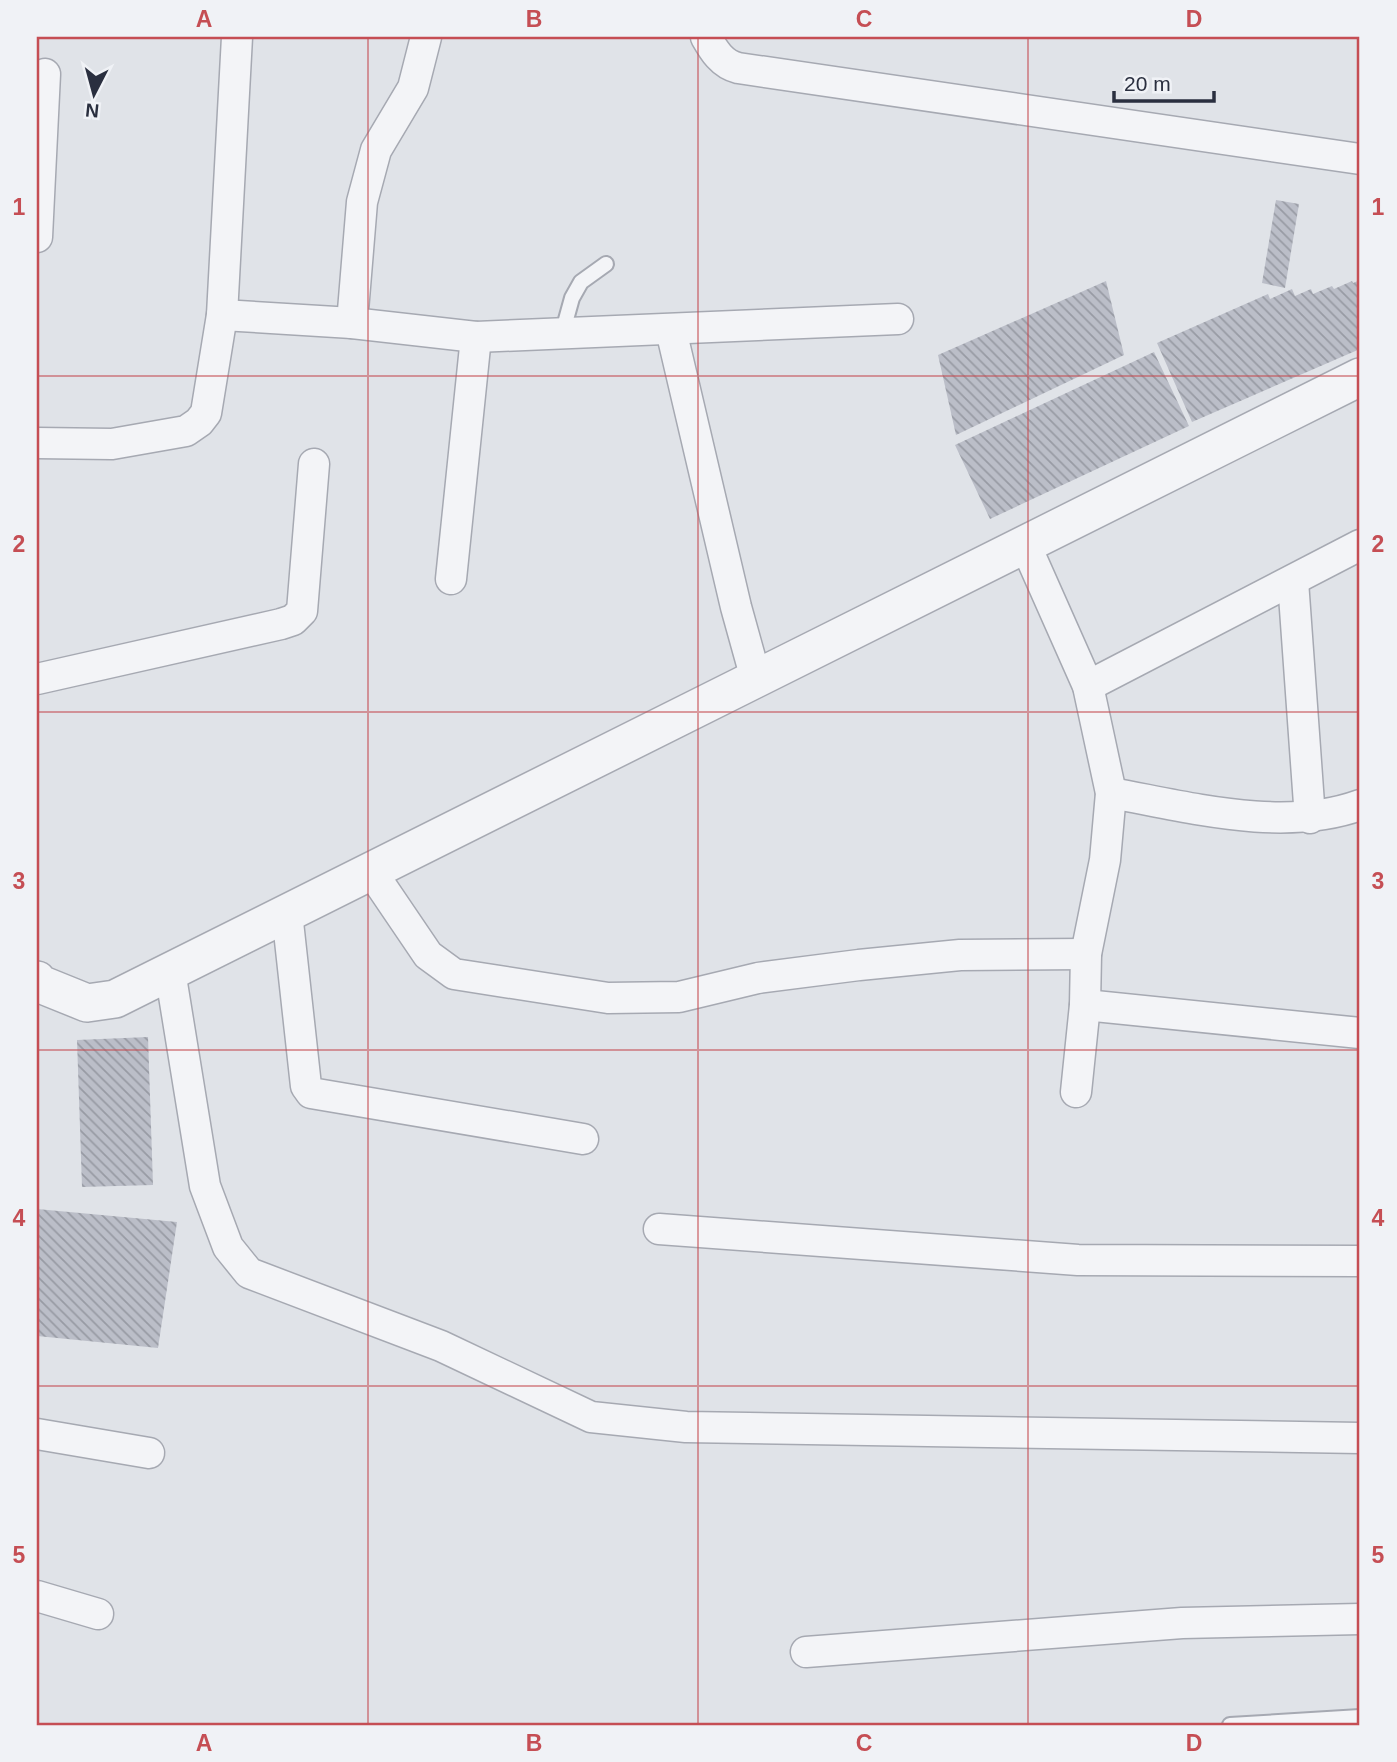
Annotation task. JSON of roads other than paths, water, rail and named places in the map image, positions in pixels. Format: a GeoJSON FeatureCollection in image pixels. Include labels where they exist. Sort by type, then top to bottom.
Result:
{"type":"FeatureCollection","features":[{"type":"Feature","properties":{"kind":"street"},"geometry":{"type":"LineString","coordinates":[[37,443],[112,444],[186,431],[206,413],[222,315],[237,37]]}},
{"type":"Feature","properties":{"kind":"street"},"geometry":{"type":"LineString","coordinates":[[352,323],[362,202],[376,150],[414,88],[426,37]]}},
{"type":"Feature","properties":{"kind":"street"},"geometry":{"type":"LineString","coordinates":[[706,37],[718,56],[738,68],[1360,159]]}},
{"type":"Feature","properties":{"kind":"street"},"geometry":{"type":"LineString","coordinates":[[37,237],[45,74]]}},
{"type":"Feature","properties":{"kind":"street"},"geometry":{"type":"LineString","coordinates":[[222,315],[352,323],[476,337],[898,319]]}},
{"type":"Feature","properties":{"kind":"street"},"geometry":{"type":"LineString","coordinates":[[671,330],[702,467],[756,679]]}},
{"type":"Feature","properties":{"kind":"street"},"geometry":{"type":"LineString","coordinates":[[451,579],[476,337]]}},
{"type":"Feature","properties":{"kind":"street"},"geometry":{"type":"LineString","coordinates":[[38,984],[87,1003],[115,999],[1360,377]]}},
{"type":"Feature","properties":{"kind":"street"},"geometry":{"type":"LineString","coordinates":[[37,679],[281,624],[297,617],[302,611],[314,464]]}},
{"type":"Feature","properties":{"kind":"street"},"geometry":{"type":"LineString","coordinates":[[1025,544],[1088,686],[1111,793],[1105,860],[1086,954],[1085,1005],[1076,1092]]}},
{"type":"Feature","properties":{"kind":"street"},"geometry":{"type":"LineString","coordinates":[[1088,686],[1360,545]]}},
{"type":"Feature","properties":{"kind":"street"},"geometry":{"type":"LineString","coordinates":[[1293,581],[1310,818]]}},
{"type":"Feature","properties":{"kind":"street"},"geometry":{"type":"LineString","coordinates":[[1111,793],[1224,813],[1310,818],[1360,805]]}},
{"type":"Feature","properties":{"kind":"street"},"geometry":{"type":"LineString","coordinates":[[371,871],[428,955],[454,974],[608,998],[679,997],[758,978],[947,956],[1086,954]]}},
{"type":"Feature","properties":{"kind":"street"},"geometry":{"type":"LineString","coordinates":[[287,913],[306,1086],[311,1093],[583,1139]]}},
{"type":"Feature","properties":{"kind":"street"},"geometry":{"type":"LineString","coordinates":[[170,971],[205,1186],[228,1247],[248,1273],[441,1346],[591,1417],[686,1427],[1360,1438]]}},
{"type":"Feature","properties":{"kind":"street"},"geometry":{"type":"LineString","coordinates":[[1085,1005],[1360,1033]]}},
{"type":"Feature","properties":{"kind":"street"},"geometry":{"type":"LineString","coordinates":[[659,1229],[1078,1260],[1360,1261]]}},
{"type":"Feature","properties":{"kind":"street"},"geometry":{"type":"LineString","coordinates":[[37,1434],[149,1453]]}},
{"type":"Feature","properties":{"kind":"street"},"geometry":{"type":"LineString","coordinates":[[37,1596],[98,1614]]}},
{"type":"Feature","properties":{"kind":"street"},"geometry":{"type":"LineString","coordinates":[[806,1651],[1182,1623],[1360,1619]]}},
{"type":"Feature","properties":{"kind":"lane"},"geometry":{"type":"LineString","coordinates":[[562,334],[572,299],[581,282],[606,264]]}},
{"type":"Feature","properties":{"kind":"lane"},"geometry":{"type":"LineString","coordinates":[[1230,1725],[1360,1717]]}}]}
